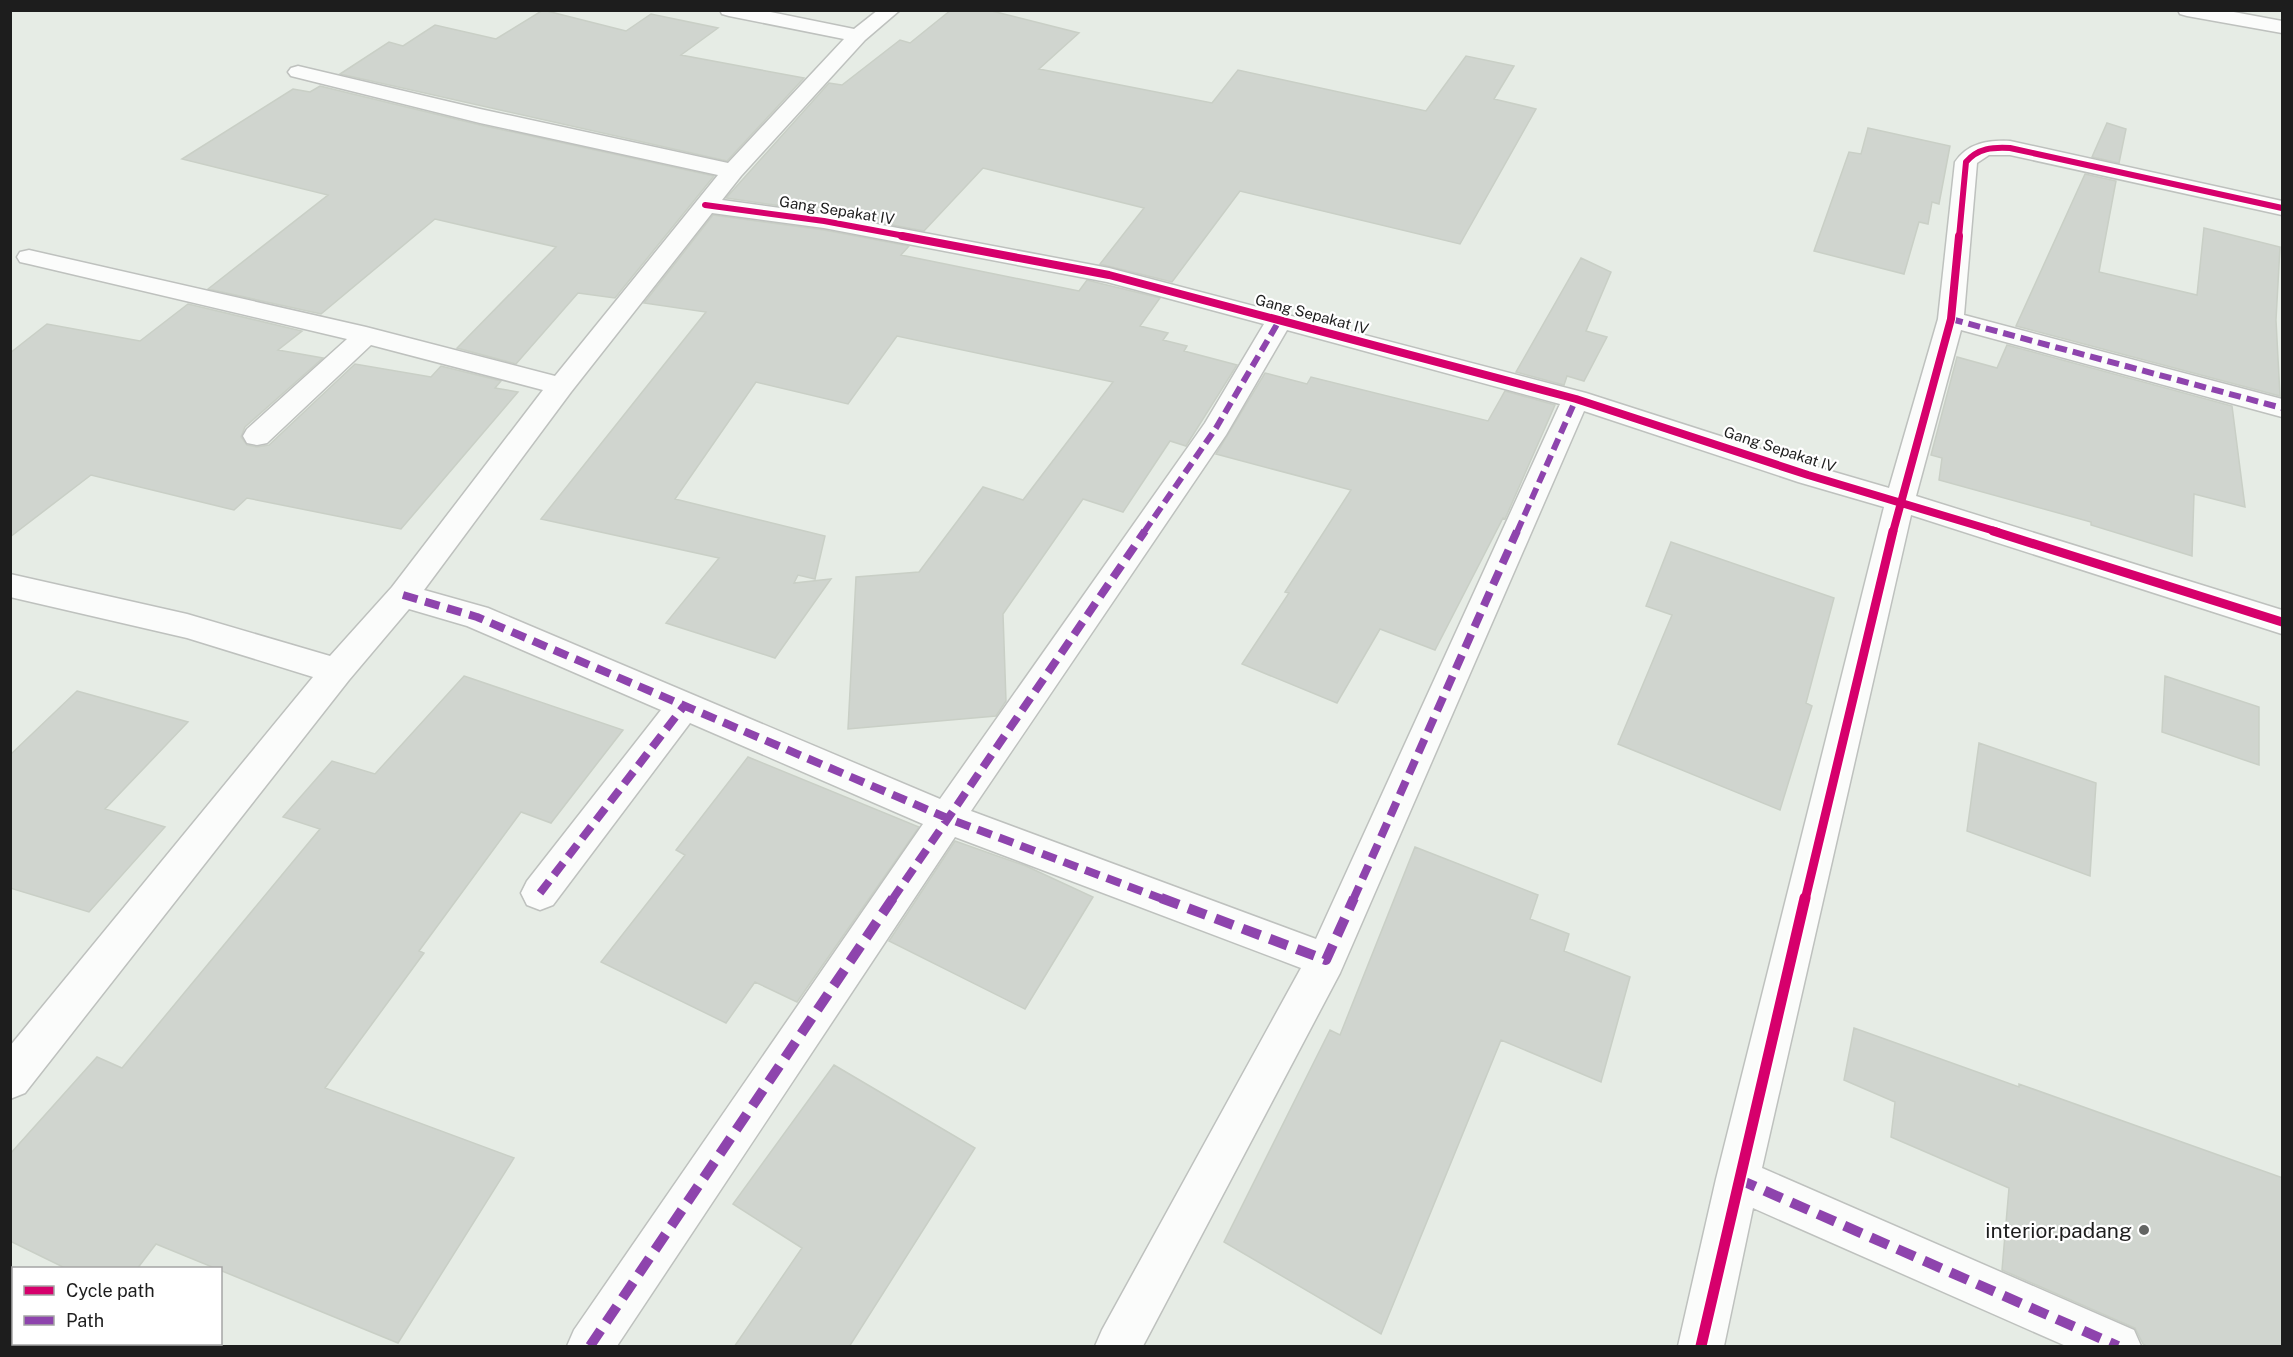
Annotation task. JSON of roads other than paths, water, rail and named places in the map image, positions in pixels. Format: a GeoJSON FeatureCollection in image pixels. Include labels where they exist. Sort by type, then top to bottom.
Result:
{"type":"FeatureCollection","features":[{"type":"Feature","properties":{"kind":"street"},"geometry":{"type":"LineString","coordinates":[[729,10],[858,36]]}},
{"type":"Feature","properties":{"kind":"street"},"geometry":{"type":"LineString","coordinates":[[10,1079],[337,671],[404,595],[561,386],[733,171],[858,36],[891,10]]}},
{"type":"Feature","properties":{"kind":"street"},"geometry":{"type":"LineString","coordinates":[[2187,10],[2283,27]]}},
{"type":"Feature","properties":{"kind":"street"},"geometry":{"type":"LineString","coordinates":[[298,72],[480,116],[733,171]]}},
{"type":"Feature","properties":{"kind":"street"},"geometry":{"type":"LineString","coordinates":[[1701,1347],[1738,1179],[1900,501],[1951,319],[1966,162],[1972,153],[1983,149],[2010,148],[2283,208]]}},
{"type":"Feature","properties":{"kind":"street","name":"Gang Sepakat IV"},"geometry":{"type":"LineString","coordinates":[[705,205],[824,221],[1109,275],[1576,399],[1808,475],[1900,501],[2283,622]]}},
{"type":"Feature","properties":{"kind":"street"},"geometry":{"type":"LineString","coordinates":[[29,257],[366,335],[561,386]]}},
{"type":"Feature","properties":{"kind":"street"},"geometry":{"type":"LineString","coordinates":[[1951,319],[2283,408]]}},
{"type":"Feature","properties":{"kind":"street"},"geometry":{"type":"LineString","coordinates":[[590,1347],[947,818],[1216,428],[1279,321]]}},
{"type":"Feature","properties":{"kind":"street"},"geometry":{"type":"LineString","coordinates":[[257,436],[366,335]]}},
{"type":"Feature","properties":{"kind":"street"},"geometry":{"type":"LineString","coordinates":[[1118,1347],[1326,960],[1576,399]]}},
{"type":"Feature","properties":{"kind":"street"},"geometry":{"type":"LineString","coordinates":[[10,585],[187,626],[337,671]]}},
{"type":"Feature","properties":{"kind":"street"},"geometry":{"type":"LineString","coordinates":[[404,595],[477,617],[947,818],[1326,960]]}},
{"type":"Feature","properties":{"kind":"street"},"geometry":{"type":"LineString","coordinates":[[540,893],[684,706]]}},
{"type":"Feature","properties":{"kind":"street"},"geometry":{"type":"LineString","coordinates":[[1738,1179],[2118,1347]]}},
{"type":"Feature","properties":{"kind":"place","name":"interior.padang"},"geometry":{"type":"Point","coordinates":[2144,1230]}}]}
